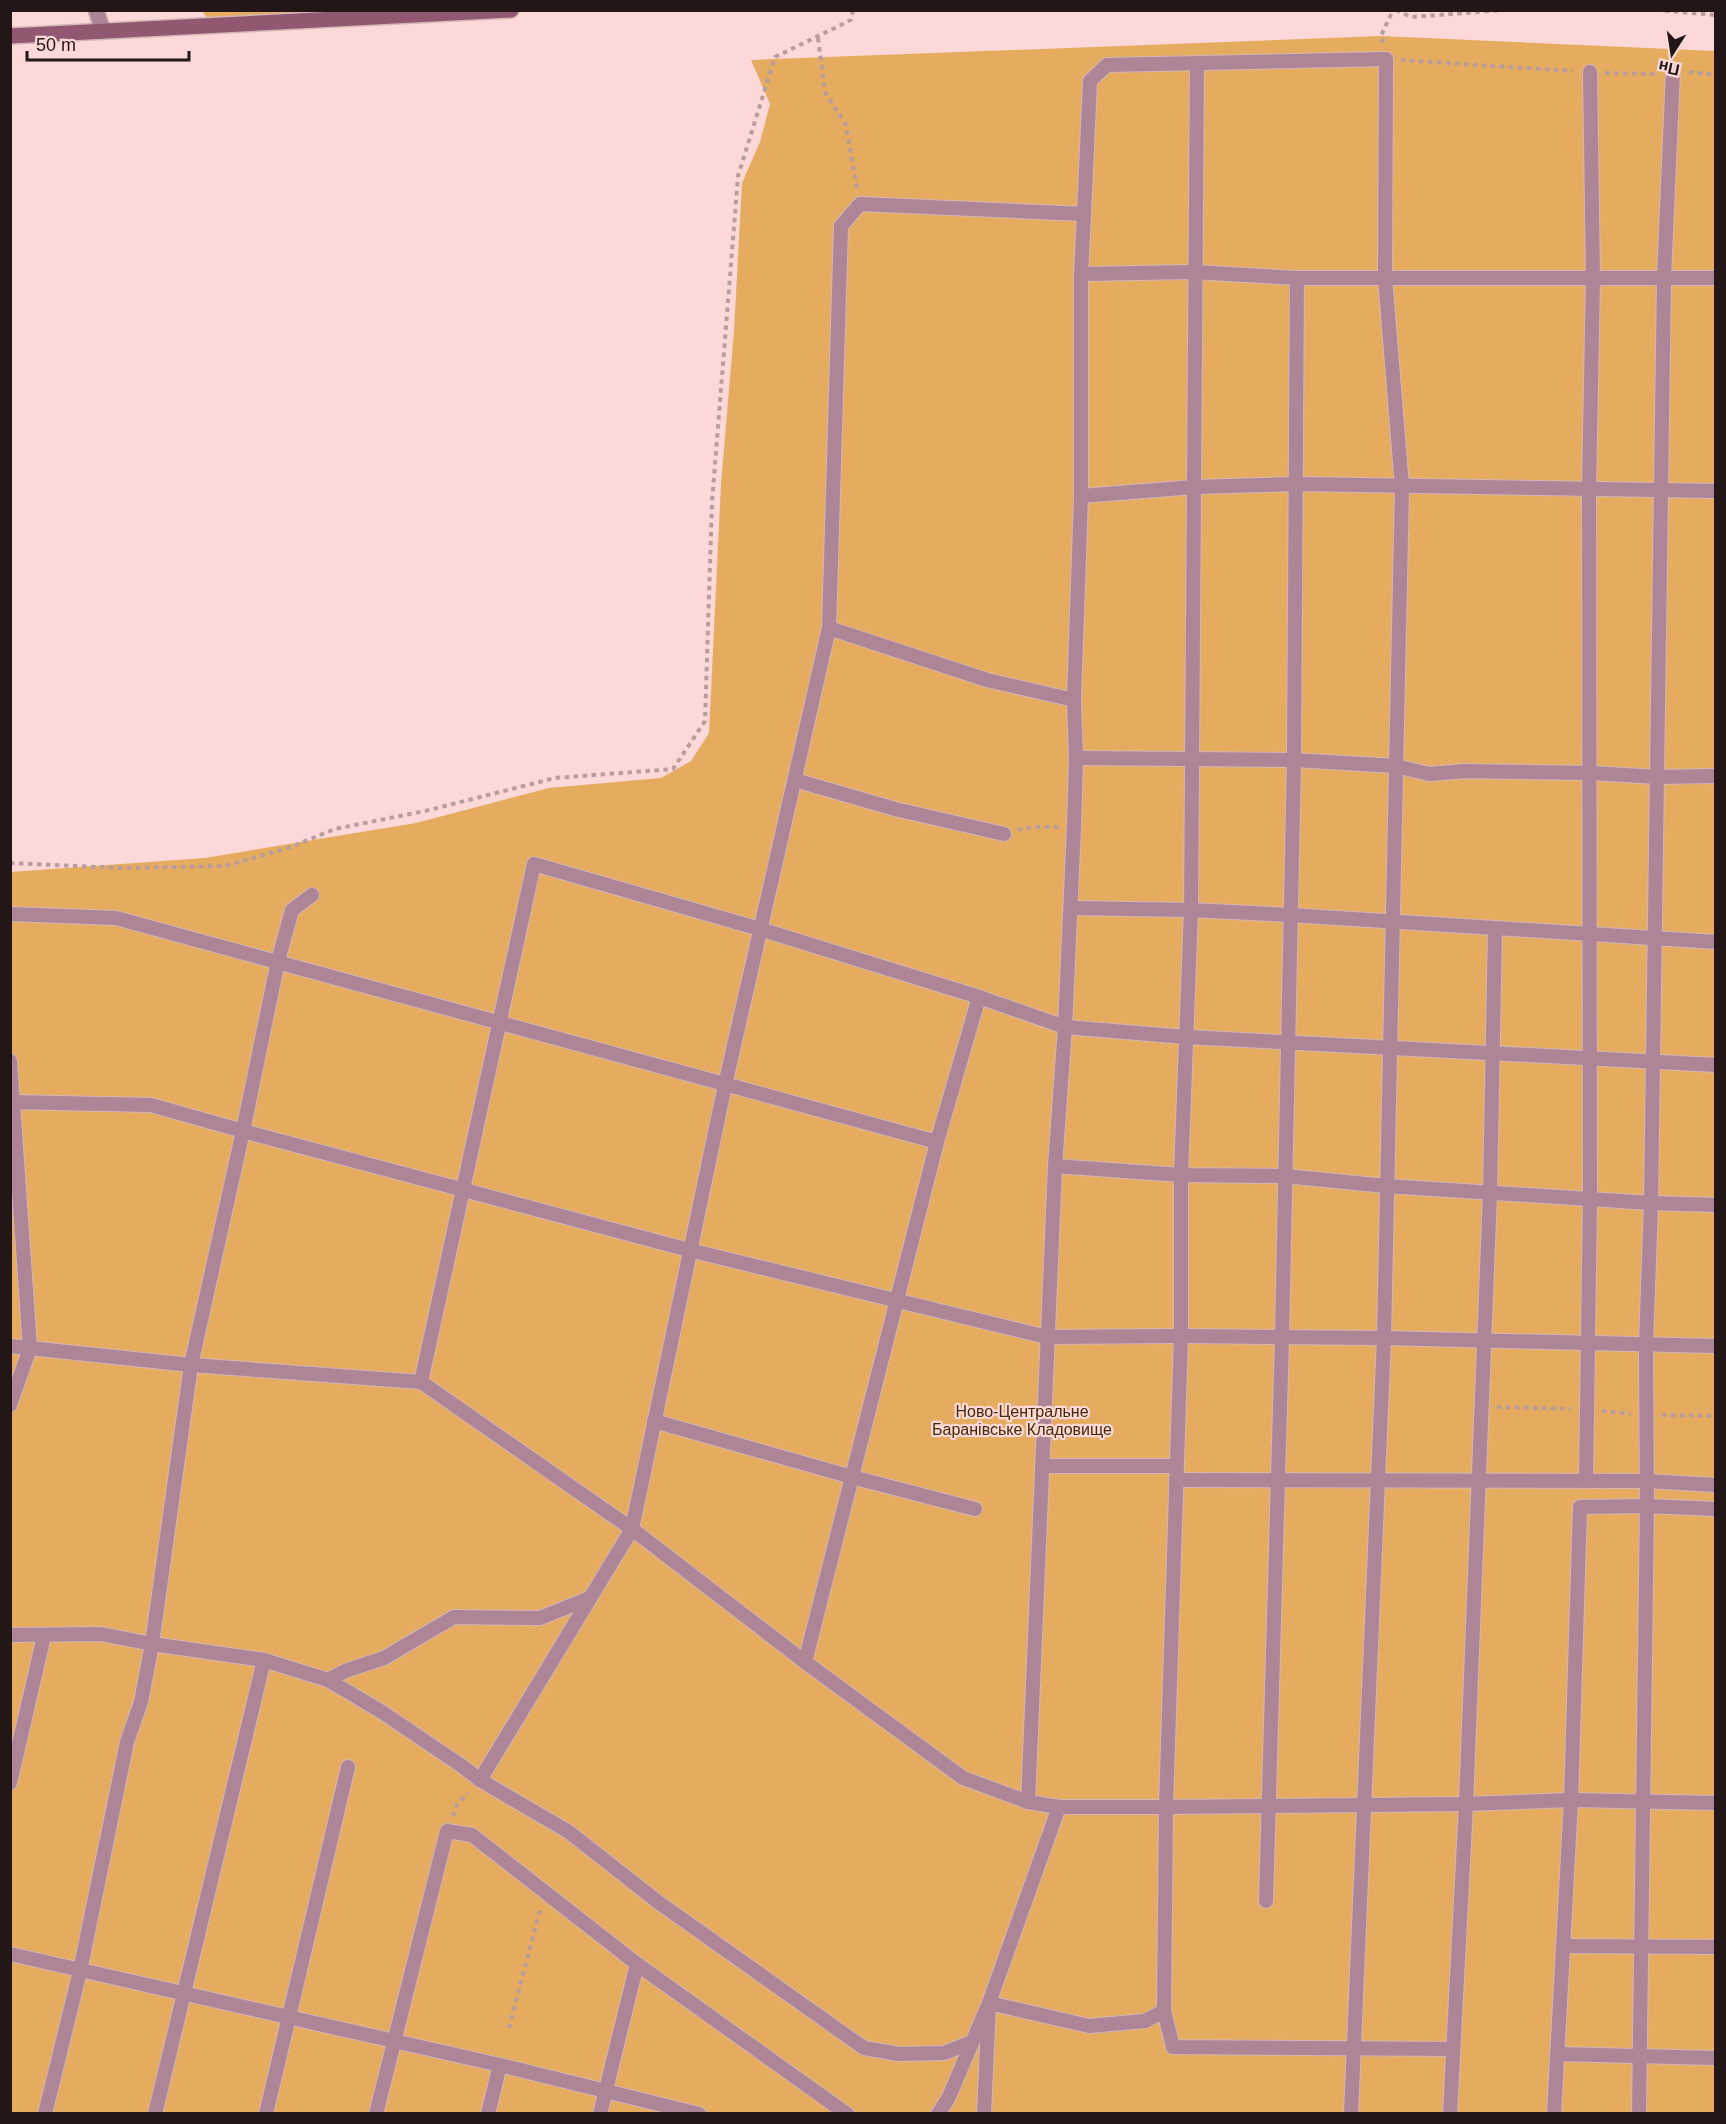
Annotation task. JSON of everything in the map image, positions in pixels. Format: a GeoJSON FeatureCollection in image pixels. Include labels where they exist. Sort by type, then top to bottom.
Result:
{"type":"FeatureCollection","features":[{"type":"Feature","properties":{"kind":"main road"},"geometry":{"type":"LineString","coordinates":[[10,36],[511,10]]}},
{"type":"Feature","properties":{"kind":"street"},"geometry":{"type":"LineString","coordinates":[[96,10],[103,32]]}},
{"type":"Feature","properties":{"kind":"lane"},"geometry":{"type":"LineString","coordinates":[[1028,1802],[1055,1166],[1065,1027],[1074,827],[1076,758],[1074,700],[1081,496],[1081,274],[1090,81],[1107,65],[1386,59],[1385,277],[1402,487],[1384,1338],[1351,2114]]}},
{"type":"Feature","properties":{"kind":"lane"},"geometry":{"type":"LineString","coordinates":[[1197,64],[1191,910],[1181,1175],[1181,1335],[1166,1807],[1164,2011],[1173,2047],[1453,2049]]}},
{"type":"Feature","properties":{"kind":"lane"},"geometry":{"type":"LineString","coordinates":[[1586,1481],[1590,1198],[1589,489],[1593,277],[1590,72]]}},
{"type":"Feature","properties":{"kind":"lane"},"geometry":{"type":"LineString","coordinates":[[1639,2114],[1647,1506],[1646,1345],[1651,1203],[1665,277],[1673,72]]}},
{"type":"Feature","properties":{"kind":"lane"},"geometry":{"type":"LineString","coordinates":[[480,1780],[632,1529],[725,1085],[829,628],[841,226],[860,204],[1084,214]]}},
{"type":"Feature","properties":{"kind":"lane"},"geometry":{"type":"LineString","coordinates":[[1081,274],[1194,272],[1297,278],[1716,278]]}},
{"type":"Feature","properties":{"kind":"lane"},"geometry":{"type":"LineString","coordinates":[[1266,1901],[1282,1337],[1294,760],[1297,278]]}},
{"type":"Feature","properties":{"kind":"lane"},"geometry":{"type":"LineString","coordinates":[[1081,496],[1194,487],[1297,484],[1716,491]]}},
{"type":"Feature","properties":{"kind":"lane"},"geometry":{"type":"LineString","coordinates":[[829,628],[987,680],[1074,700]]}},
{"type":"Feature","properties":{"kind":"lane"},"geometry":{"type":"LineString","coordinates":[[1076,758],[1192,761],[1294,760],[1396,766],[1429,774],[1465,771],[1591,773],[1658,777],[1716,776]]}},
{"type":"Feature","properties":{"kind":"lane"},"geometry":{"type":"LineString","coordinates":[[795,780],[895,809],[1005,834]]}},
{"type":"Feature","properties":{"kind":"lane"},"geometry":{"type":"LineString","coordinates":[[421,1382],[534,864],[760,929],[979,997],[1065,1027],[1186,1037],[1287,1041],[1494,1055],[1716,1065]]}},
{"type":"Feature","properties":{"kind":"lane"},"geometry":{"type":"LineString","coordinates":[[45,2114],[80,1971],[126,1742],[141,1702],[152,1644],[191,1365],[278,961],[292,910],[312,895]]}},
{"type":"Feature","properties":{"kind":"lane"},"geometry":{"type":"LineString","coordinates":[[1071,908],[1191,910],[1290,915],[1716,942]]}},
{"type":"Feature","properties":{"kind":"lane"},"geometry":{"type":"LineString","coordinates":[[10,914],[116,918],[937,1142]]}},
{"type":"Feature","properties":{"kind":"lane"},"geometry":{"type":"LineString","coordinates":[[1450,2114],[1466,1804],[1490,1193],[1495,929]]}},
{"type":"Feature","properties":{"kind":"lane"},"geometry":{"type":"LineString","coordinates":[[805,1662],[937,1142],[979,997]]}},
{"type":"Feature","properties":{"kind":"lane"},"geometry":{"type":"LineString","coordinates":[[10,1061],[30,1348],[10,1405]]}},
{"type":"Feature","properties":{"kind":"lane"},"geometry":{"type":"LineString","coordinates":[[12,1102],[151,1105],[689,1250],[1047,1337],[1181,1335],[1716,1346]]}},
{"type":"Feature","properties":{"kind":"lane"},"geometry":{"type":"LineString","coordinates":[[1055,1166],[1181,1175],[1285,1176],[1490,1193],[1716,1205]]}},
{"type":"Feature","properties":{"kind":"lane"},"geometry":{"type":"LineString","coordinates":[[10,1346],[191,1365],[421,1382],[632,1529],[805,1662],[963,1778],[1028,1802],[1059,1807],[1466,1804],[1571,1800],[1716,1803]]}},
{"type":"Feature","properties":{"kind":"lane"},"geometry":{"type":"LineString","coordinates":[[654,1420],[852,1477],[975,1509]]}},
{"type":"Feature","properties":{"kind":"lane"},"geometry":{"type":"LineString","coordinates":[[1042,1466],[1177,1473],[1278,1482],[1646,1481],[1716,1485]]}},
{"type":"Feature","properties":{"kind":"lane"},"geometry":{"type":"LineString","coordinates":[[1554,2114],[1571,1800],[1580,1507],[1647,1506],[1716,1509]]}},
{"type":"Feature","properties":{"kind":"lane"},"geometry":{"type":"LineString","coordinates":[[328,1680],[345,1671],[384,1658],[454,1617],[540,1618],[590,1598]]}},
{"type":"Feature","properties":{"kind":"lane"},"geometry":{"type":"LineString","coordinates":[[10,1635],[101,1634],[152,1644],[264,1660],[328,1680],[382,1712],[480,1780],[569,1832],[658,1902],[864,2048],[899,2054],[944,2053],[972,2042]]}},
{"type":"Feature","properties":{"kind":"lane"},"geometry":{"type":"LineString","coordinates":[[10,1783],[44,1636]]}},
{"type":"Feature","properties":{"kind":"lane"},"geometry":{"type":"LineString","coordinates":[[155,2114],[264,1660]]}},
{"type":"Feature","properties":{"kind":"lane"},"geometry":{"type":"LineString","coordinates":[[266,2114],[348,1767]]}},
{"type":"Feature","properties":{"kind":"lane"},"geometry":{"type":"LineString","coordinates":[[938,2114],[948,2099],[989,2003],[1059,1807]]}},
{"type":"Feature","properties":{"kind":"lane"},"geometry":{"type":"LineString","coordinates":[[376,2114],[447,1831],[472,1835],[637,1964],[847,2114]]}},
{"type":"Feature","properties":{"kind":"lane"},"geometry":{"type":"LineString","coordinates":[[1563,1946],[1716,1947]]}},
{"type":"Feature","properties":{"kind":"lane"},"geometry":{"type":"LineString","coordinates":[[10,1954],[500,2065],[699,2114]]}},
{"type":"Feature","properties":{"kind":"lane"},"geometry":{"type":"LineString","coordinates":[[600,2114],[637,1964]]}},
{"type":"Feature","properties":{"kind":"lane"},"geometry":{"type":"LineString","coordinates":[[989,2003],[1089,2026],[1145,2021],[1164,2011]]}},
{"type":"Feature","properties":{"kind":"lane"},"geometry":{"type":"LineString","coordinates":[[984,2114],[989,2003]]}},
{"type":"Feature","properties":{"kind":"lane"},"geometry":{"type":"LineString","coordinates":[[1557,2054],[1716,2058]]}},
{"type":"Feature","properties":{"kind":"lane"},"geometry":{"type":"LineString","coordinates":[[488,2114],[500,2065]]}},
{"type":"Feature","properties":{"kind":"path"},"geometry":{"type":"LineString","coordinates":[[10,863],[120,868],[225,866],[288,848],[335,829],[425,811],[555,778],[673,769],[705,721],[712,501],[738,176],[775,57],[851,20],[853,10]]}},
{"type":"Feature","properties":{"kind":"path"},"geometry":{"type":"LineString","coordinates":[[1505,10],[1412,17],[1395,10],[1381,36],[1386,59],[1643,75],[1694,71],[1716,75]]}},
{"type":"Feature","properties":{"kind":"path"},"geometry":{"type":"LineString","coordinates":[[1656,10],[1716,15]]}},
{"type":"Feature","properties":{"kind":"path"},"geometry":{"type":"LineString","coordinates":[[818,38],[825,92],[846,126],[860,204]]}},
{"type":"Feature","properties":{"kind":"path"},"geometry":{"type":"LineString","coordinates":[[1005,834],[1033,827],[1074,827]]}},
{"type":"Feature","properties":{"kind":"path"},"geometry":{"type":"LineString","coordinates":[[447,1831],[458,1804],[480,1780]]}},
{"type":"Feature","properties":{"kind":"path"},"geometry":{"type":"LineString","coordinates":[[509,2028],[545,1890]]}},
{"type":"Feature","properties":{"kind":"green space"},"geometry":{"type":"Polygon","coordinates":[[[202,11],[511,11],[214,26],[202,11]]]}},
{"type":"Feature","properties":{"kind":"green space","name":"Ново-Центральне Баранівське Кладовище"},"geometry":{"type":"Polygon","coordinates":[[[1381,36],[1715,51],[1715,2113],[11,2113],[10,872],[205,858],[416,823],[549,788],[661,778],[691,761],[709,733],[721,484],[734,331],[742,183],[760,142],[770,104],[751,60],[1381,36]]]}}]}
